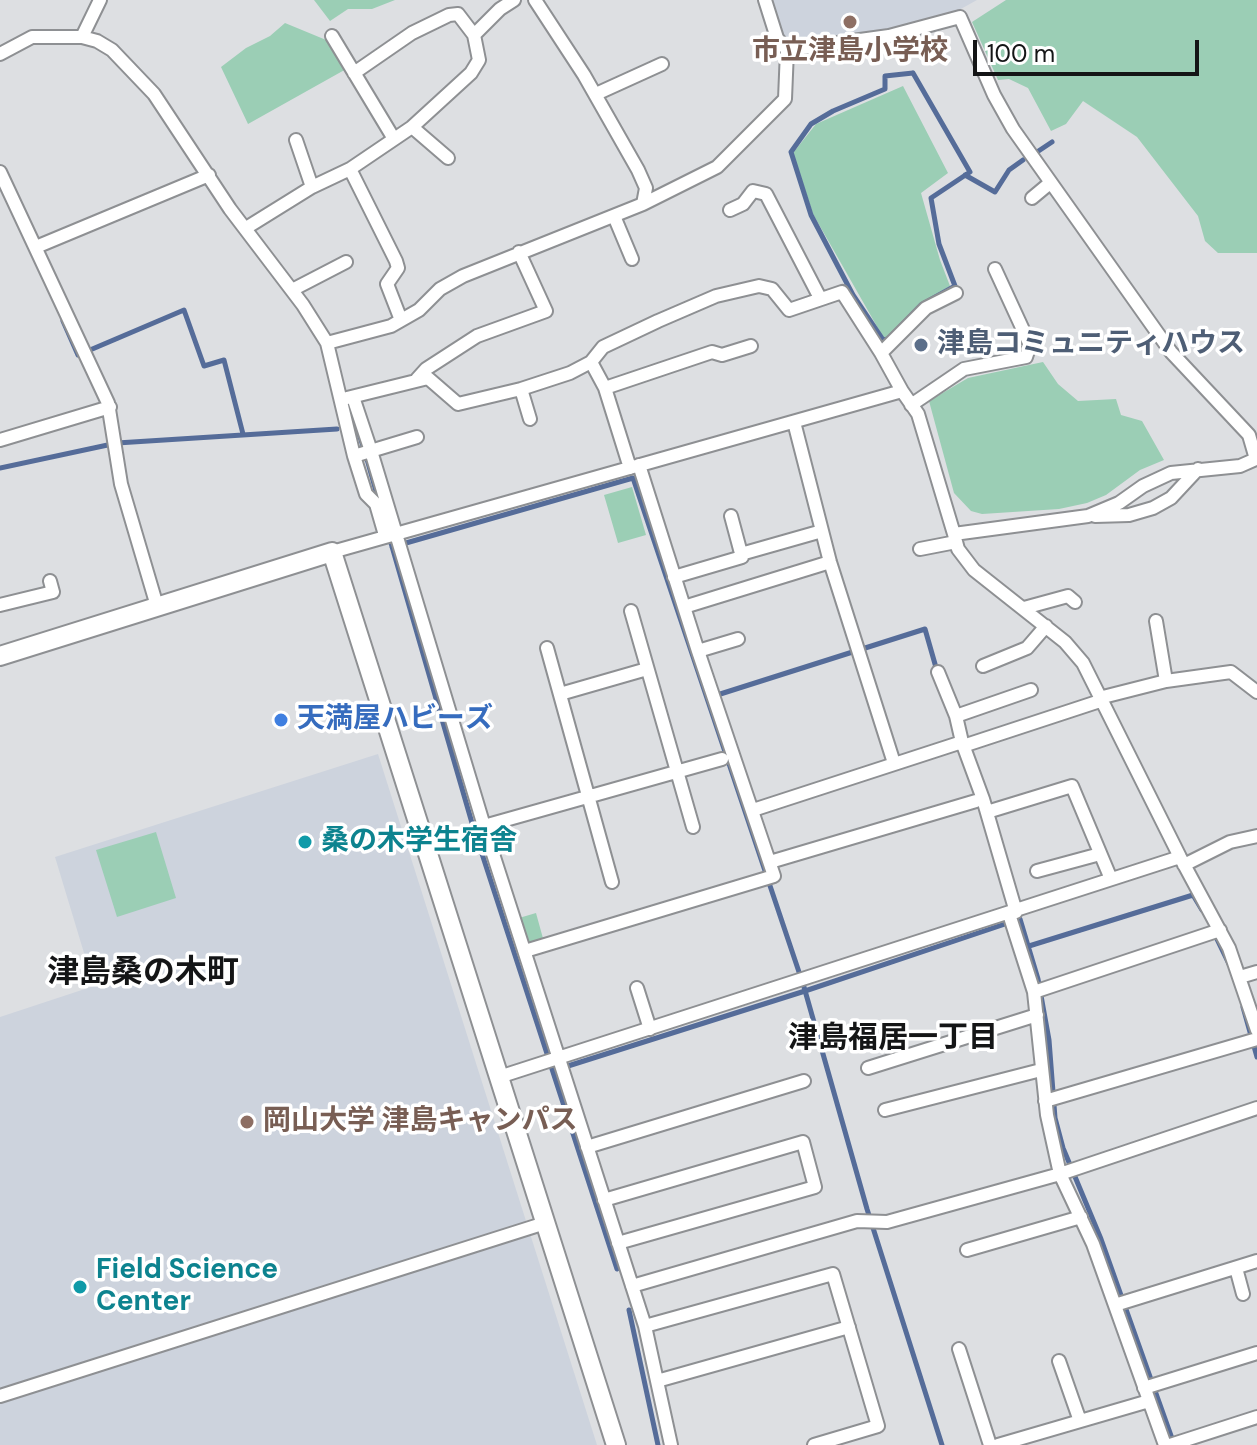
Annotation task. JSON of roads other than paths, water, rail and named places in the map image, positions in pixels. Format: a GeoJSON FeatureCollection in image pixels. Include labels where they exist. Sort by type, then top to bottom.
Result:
{"type":"FeatureCollection","features":[{"type":"Feature","properties":{"kind":"street"},"geometry":{"type":"LineString","coordinates":[[82,37],[100,0]]}},
{"type":"Feature","properties":{"kind":"street"},"geometry":{"type":"LineString","coordinates":[[474,35],[496,5],[514,0]]}},
{"type":"Feature","properties":{"kind":"street"},"geometry":{"type":"LineString","coordinates":[[535,0],[596,94],[638,170],[646,188],[643,204]]}},
{"type":"Feature","properties":{"kind":"street"},"geometry":{"type":"LineString","coordinates":[[327,343],[391,326],[419,310],[451,282],[643,204],[717,167],[785,99],[787,50],[777,38],[765,0]]}},
{"type":"Feature","properties":{"kind":"street"},"geometry":{"type":"LineString","coordinates":[[246,228],[312,187],[350,169],[412,127],[471,73],[479,60],[474,35],[458,14],[449,15],[412,33],[354,73]]}},
{"type":"Feature","properties":{"kind":"street"},"geometry":{"type":"LineString","coordinates":[[787,50],[889,36],[960,17],[994,95],[1050,183],[1171,352],[1249,435],[1257,459],[1240,466],[1171,473],[1143,486],[1119,503],[1088,516]]}},
{"type":"Feature","properties":{"kind":"street"},"geometry":{"type":"LineString","coordinates":[[332,36],[394,139]]}},
{"type":"Feature","properties":{"kind":"street"},"geometry":{"type":"LineString","coordinates":[[0,54],[32,37],[82,37],[112,50],[154,94],[230,209],[292,290],[327,343],[346,398],[371,451],[395,540],[525,951],[552,1060],[587,1147],[645,1326],[671,1445]]}},
{"type":"Feature","properties":{"kind":"street"},"geometry":{"type":"LineString","coordinates":[[596,94],[662,64]]}},
{"type":"Feature","properties":{"kind":"street"},"geometry":{"type":"LineString","coordinates":[[412,127],[448,158]]}},
{"type":"Feature","properties":{"kind":"street"},"geometry":{"type":"LineString","coordinates":[[296,140],[312,187]]}},
{"type":"Feature","properties":{"kind":"street"},"geometry":{"type":"LineString","coordinates":[[350,169],[396,261],[398,268],[387,284],[401,320]]}},
{"type":"Feature","properties":{"kind":"street"},"geometry":{"type":"LineString","coordinates":[[0,172],[4,190],[36,247],[110,407],[121,484],[157,606]]}},
{"type":"Feature","properties":{"kind":"street"},"geometry":{"type":"LineString","coordinates":[[36,247],[209,175]]}},
{"type":"Feature","properties":{"kind":"street"},"geometry":{"type":"LineString","coordinates":[[1032,198],[1050,183]]}},
{"type":"Feature","properties":{"kind":"street"},"geometry":{"type":"LineString","coordinates":[[730,210],[743,204],[753,191],[766,194],[820,298]]}},
{"type":"Feature","properties":{"kind":"street"},"geometry":{"type":"LineString","coordinates":[[614,216],[632,259]]}},
{"type":"Feature","properties":{"kind":"street"},"geometry":{"type":"LineString","coordinates":[[417,379],[426,369],[477,336],[546,311],[519,252]]}},
{"type":"Feature","properties":{"kind":"street"},"geometry":{"type":"LineString","coordinates":[[292,290],[346,262]]}},
{"type":"Feature","properties":{"kind":"street"},"geometry":{"type":"LineString","coordinates":[[911,405],[964,369],[1026,357],[1030,345],[995,269]]}},
{"type":"Feature","properties":{"kind":"street"},"geometry":{"type":"LineString","coordinates":[[346,398],[428,378],[458,404],[570,373],[591,362],[603,347],[716,296],[765,286],[772,289],[789,310],[842,292],[918,414],[955,538],[974,570],[1075,651],[1254,1010],[1255,1037],[1050,1099]]}},
{"type":"Feature","properties":{"kind":"street"},"geometry":{"type":"LineString","coordinates":[[881,353],[926,308],[956,293]]}},
{"type":"Feature","properties":{"kind":"street"},"geometry":{"type":"LineString","coordinates":[[605,388],[712,352],[722,355],[751,346]]}},
{"type":"Feature","properties":{"kind":"street"},"geometry":{"type":"LineString","coordinates":[[525,951],[774,876],[674,577],[605,388],[591,362]]}},
{"type":"Feature","properties":{"kind":"street"},"geometry":{"type":"LineString","coordinates":[[521,389],[530,419]]}},
{"type":"Feature","properties":{"kind":"street"},"geometry":{"type":"LineString","coordinates":[[0,656],[332,552],[395,540],[634,466],[902,391]]}},
{"type":"Feature","properties":{"kind":"street"},"geometry":{"type":"LineString","coordinates":[[346,398],[354,456],[366,494],[376,504],[395,540]]}},
{"type":"Feature","properties":{"kind":"street"},"geometry":{"type":"LineString","coordinates":[[0,440],[110,407]]}},
{"type":"Feature","properties":{"kind":"street"},"geometry":{"type":"LineString","coordinates":[[794,422],[830,562],[894,763]]}},
{"type":"Feature","properties":{"kind":"street"},"geometry":{"type":"LineString","coordinates":[[354,456],[417,437]]}},
{"type":"Feature","properties":{"kind":"street"},"geometry":{"type":"LineString","coordinates":[[920,549],[955,538],[1088,516],[1129,515],[1153,508],[1171,498],[1198,469]]}},
{"type":"Feature","properties":{"kind":"street"},"geometry":{"type":"LineString","coordinates":[[674,577],[742,557],[731,516]]}},
{"type":"Feature","properties":{"kind":"street"},"geometry":{"type":"LineString","coordinates":[[741,554],[822,531]]}},
{"type":"Feature","properties":{"kind":"street"},"geometry":{"type":"LineString","coordinates":[[332,552],[616,1445]]}},
{"type":"Feature","properties":{"kind":"street"},"geometry":{"type":"LineString","coordinates":[[684,607],[830,562]]}},
{"type":"Feature","properties":{"kind":"street"},"geometry":{"type":"LineString","coordinates":[[0,605],[53,592],[50,581]]}},
{"type":"Feature","properties":{"kind":"street"},"geometry":{"type":"LineString","coordinates":[[1024,608],[1068,596],[1075,602]]}},
{"type":"Feature","properties":{"kind":"street"},"geometry":{"type":"LineString","coordinates":[[631,611],[693,827]]}},
{"type":"Feature","properties":{"kind":"street"},"geometry":{"type":"LineString","coordinates":[[1156,621],[1166,681]]}},
{"type":"Feature","properties":{"kind":"street"},"geometry":{"type":"LineString","coordinates":[[983,666],[1027,648],[1046,626]]}},
{"type":"Feature","properties":{"kind":"street"},"geometry":{"type":"LineString","coordinates":[[698,651],[738,639]]}},
{"type":"Feature","properties":{"kind":"street"},"geometry":{"type":"LineString","coordinates":[[547,648],[612,882]]}},
{"type":"Feature","properties":{"kind":"street"},"geometry":{"type":"LineString","coordinates":[[560,694],[647,669]]}},
{"type":"Feature","properties":{"kind":"street"},"geometry":{"type":"LineString","coordinates":[[938,672],[956,716],[960,744],[987,812],[1012,917],[1038,990],[1041,1070],[1081,1217],[1121,1304],[1150,1386],[1149,1401],[1171,1444],[1257,1417]]}},
{"type":"Feature","properties":{"kind":"street"},"geometry":{"type":"LineString","coordinates":[[753,810],[894,763],[1166,681],[1231,672],[1257,692]]}},
{"type":"Feature","properties":{"kind":"street"},"geometry":{"type":"LineString","coordinates":[[956,716],[1031,690]]}},
{"type":"Feature","properties":{"kind":"street"},"geometry":{"type":"LineString","coordinates":[[484,826],[722,759]]}},
{"type":"Feature","properties":{"kind":"street"},"geometry":{"type":"LineString","coordinates":[[987,812],[1072,786],[1111,879]]}},
{"type":"Feature","properties":{"kind":"street"},"geometry":{"type":"LineString","coordinates":[[770,862],[976,801]]}},
{"type":"Feature","properties":{"kind":"street"},"geometry":{"type":"LineString","coordinates":[[499,1077],[1012,917],[1111,879],[1182,861],[1230,842],[1257,836]]}},
{"type":"Feature","properties":{"kind":"street"},"geometry":{"type":"LineString","coordinates":[[1037,871],[1100,854]]}},
{"type":"Feature","properties":{"kind":"street"},"geometry":{"type":"LineString","coordinates":[[1038,990],[1216,931]]}},
{"type":"Feature","properties":{"kind":"street"},"geometry":{"type":"LineString","coordinates":[[1240,977],[1257,972]]}},
{"type":"Feature","properties":{"kind":"street"},"geometry":{"type":"LineString","coordinates":[[637,988],[650,1029]]}},
{"type":"Feature","properties":{"kind":"street"},"geometry":{"type":"LineString","coordinates":[[868,1068],[1037,1015]]}},
{"type":"Feature","properties":{"kind":"street"},"geometry":{"type":"LineString","coordinates":[[885,1110],[1041,1070]]}},
{"type":"Feature","properties":{"kind":"street"},"geometry":{"type":"LineString","coordinates":[[587,1147],[804,1081]]}},
{"type":"Feature","properties":{"kind":"street"},"geometry":{"type":"LineString","coordinates":[[632,1286],[842,1225],[887,1222],[1068,1172],[1257,1108]]}},
{"type":"Feature","properties":{"kind":"street"},"geometry":{"type":"LineString","coordinates":[[604,1200],[803,1142],[815,1187],[618,1243]]}},
{"type":"Feature","properties":{"kind":"street"},"geometry":{"type":"LineString","coordinates":[[967,1250],[1081,1217]]}},
{"type":"Feature","properties":{"kind":"street"},"geometry":{"type":"LineString","coordinates":[[0,1396],[545,1223]]}},
{"type":"Feature","properties":{"kind":"street"},"geometry":{"type":"LineString","coordinates":[[1121,1304],[1257,1261]]}},
{"type":"Feature","properties":{"kind":"street"},"geometry":{"type":"LineString","coordinates":[[1236,1268],[1243,1294]]}},
{"type":"Feature","properties":{"kind":"street"},"geometry":{"type":"LineString","coordinates":[[645,1326],[833,1274],[878,1426],[814,1445]]}},
{"type":"Feature","properties":{"kind":"street"},"geometry":{"type":"LineString","coordinates":[[657,1381],[849,1327]]}},
{"type":"Feature","properties":{"kind":"street"},"geometry":{"type":"LineString","coordinates":[[959,1349],[990,1445]]}},
{"type":"Feature","properties":{"kind":"street"},"geometry":{"type":"LineString","coordinates":[[1150,1386],[1257,1353]]}},
{"type":"Feature","properties":{"kind":"street"},"geometry":{"type":"LineString","coordinates":[[1059,1361],[1080,1421]]}},
{"type":"Feature","properties":{"kind":"street"},"geometry":{"type":"LineString","coordinates":[[998,1445],[1149,1401]]}},
{"type":"Feature","properties":{"kind":"waterway"},"geometry":{"type":"LineString","coordinates":[[913,73],[970,172],[931,198],[939,244],[955,286],[921,305],[888,339],[883,340],[853,295],[811,215],[791,152],[811,124],[885,89],[885,76],[913,73]]}},
{"type":"Feature","properties":{"kind":"waterway"},"geometry":{"type":"LineString","coordinates":[[1037,152],[1052,142]]}},
{"type":"Feature","properties":{"kind":"waterway"},"geometry":{"type":"LineString","coordinates":[[965,175],[995,192],[1009,170],[1023,160]]}},
{"type":"Feature","properties":{"kind":"waterway"},"geometry":{"type":"LineString","coordinates":[[90,350],[184,310],[204,366],[224,360],[243,434]]}},
{"type":"Feature","properties":{"kind":"waterway"},"geometry":{"type":"LineString","coordinates":[[63,321],[80,354]]}},
{"type":"Feature","properties":{"kind":"waterway"},"geometry":{"type":"LineString","coordinates":[[351,428],[357,428],[363,446]]}},
{"type":"Feature","properties":{"kind":"waterway"},"geometry":{"type":"LineString","coordinates":[[0,468],[117,443],[337,429]]}},
{"type":"Feature","properties":{"kind":"waterway"},"geometry":{"type":"LineString","coordinates":[[367,459],[376,491]]}},
{"type":"Feature","properties":{"kind":"waterway"},"geometry":{"type":"LineString","coordinates":[[392,547],[633,478],[800,975]]}},
{"type":"Feature","properties":{"kind":"waterway"},"geometry":{"type":"LineString","coordinates":[[391,543],[472,823],[617,1269]]}},
{"type":"Feature","properties":{"kind":"waterway"},"geometry":{"type":"LineString","coordinates":[[714,696],[925,629],[937,671]]}},
{"type":"Feature","properties":{"kind":"waterway"},"geometry":{"type":"LineString","coordinates":[[1029,946],[1193,895],[1202,910]]}},
{"type":"Feature","properties":{"kind":"waterway"},"geometry":{"type":"LineString","coordinates":[[568,1066],[1020,919],[1038,979],[1049,1040],[1055,1118],[1063,1148],[1101,1239],[1174,1444]]}},
{"type":"Feature","properties":{"kind":"waterway"},"geometry":{"type":"LineString","coordinates":[[1214,933],[1229,964]]}},
{"type":"Feature","properties":{"kind":"waterway"},"geometry":{"type":"LineString","coordinates":[[804,987],[867,1209],[942,1445]]}},
{"type":"Feature","properties":{"kind":"waterway"},"geometry":{"type":"LineString","coordinates":[[1243,1007],[1257,1057]]}},
{"type":"Feature","properties":{"kind":"waterway"},"geometry":{"type":"LineString","coordinates":[[629,1310],[658,1445]]}},
{"type":"Feature","properties":{"kind":"place","name":"市立津島小学校"},"geometry":{"type":"Point","coordinates":[850,22]}},
{"type":"Feature","properties":{"kind":"place","name":"津島コミュニティハウス"},"geometry":{"type":"Point","coordinates":[921,345]}},
{"type":"Feature","properties":{"kind":"place","name":"天満屋ハビーズ"},"geometry":{"type":"Point","coordinates":[281,720]}},
{"type":"Feature","properties":{"kind":"place","name":"桑の木学生宿舎"},"geometry":{"type":"Point","coordinates":[305,842]}},
{"type":"Feature","properties":{"kind":"place","name":"岡山大学 津島キャンパス"},"geometry":{"type":"Point","coordinates":[247,1122]}},
{"type":"Feature","properties":{"kind":"place","name":"Field Science Center"},"geometry":{"type":"Point","coordinates":[80,1287]}},
{"type":"Feature","properties":{"kind":"district","name":"津島桑の木町"},"geometry":{"type":"Point","coordinates":[143,974]}},
{"type":"Feature","properties":{"kind":"district","name":"津島福居一丁目"},"geometry":{"type":"Point","coordinates":[893,1039]}}]}
